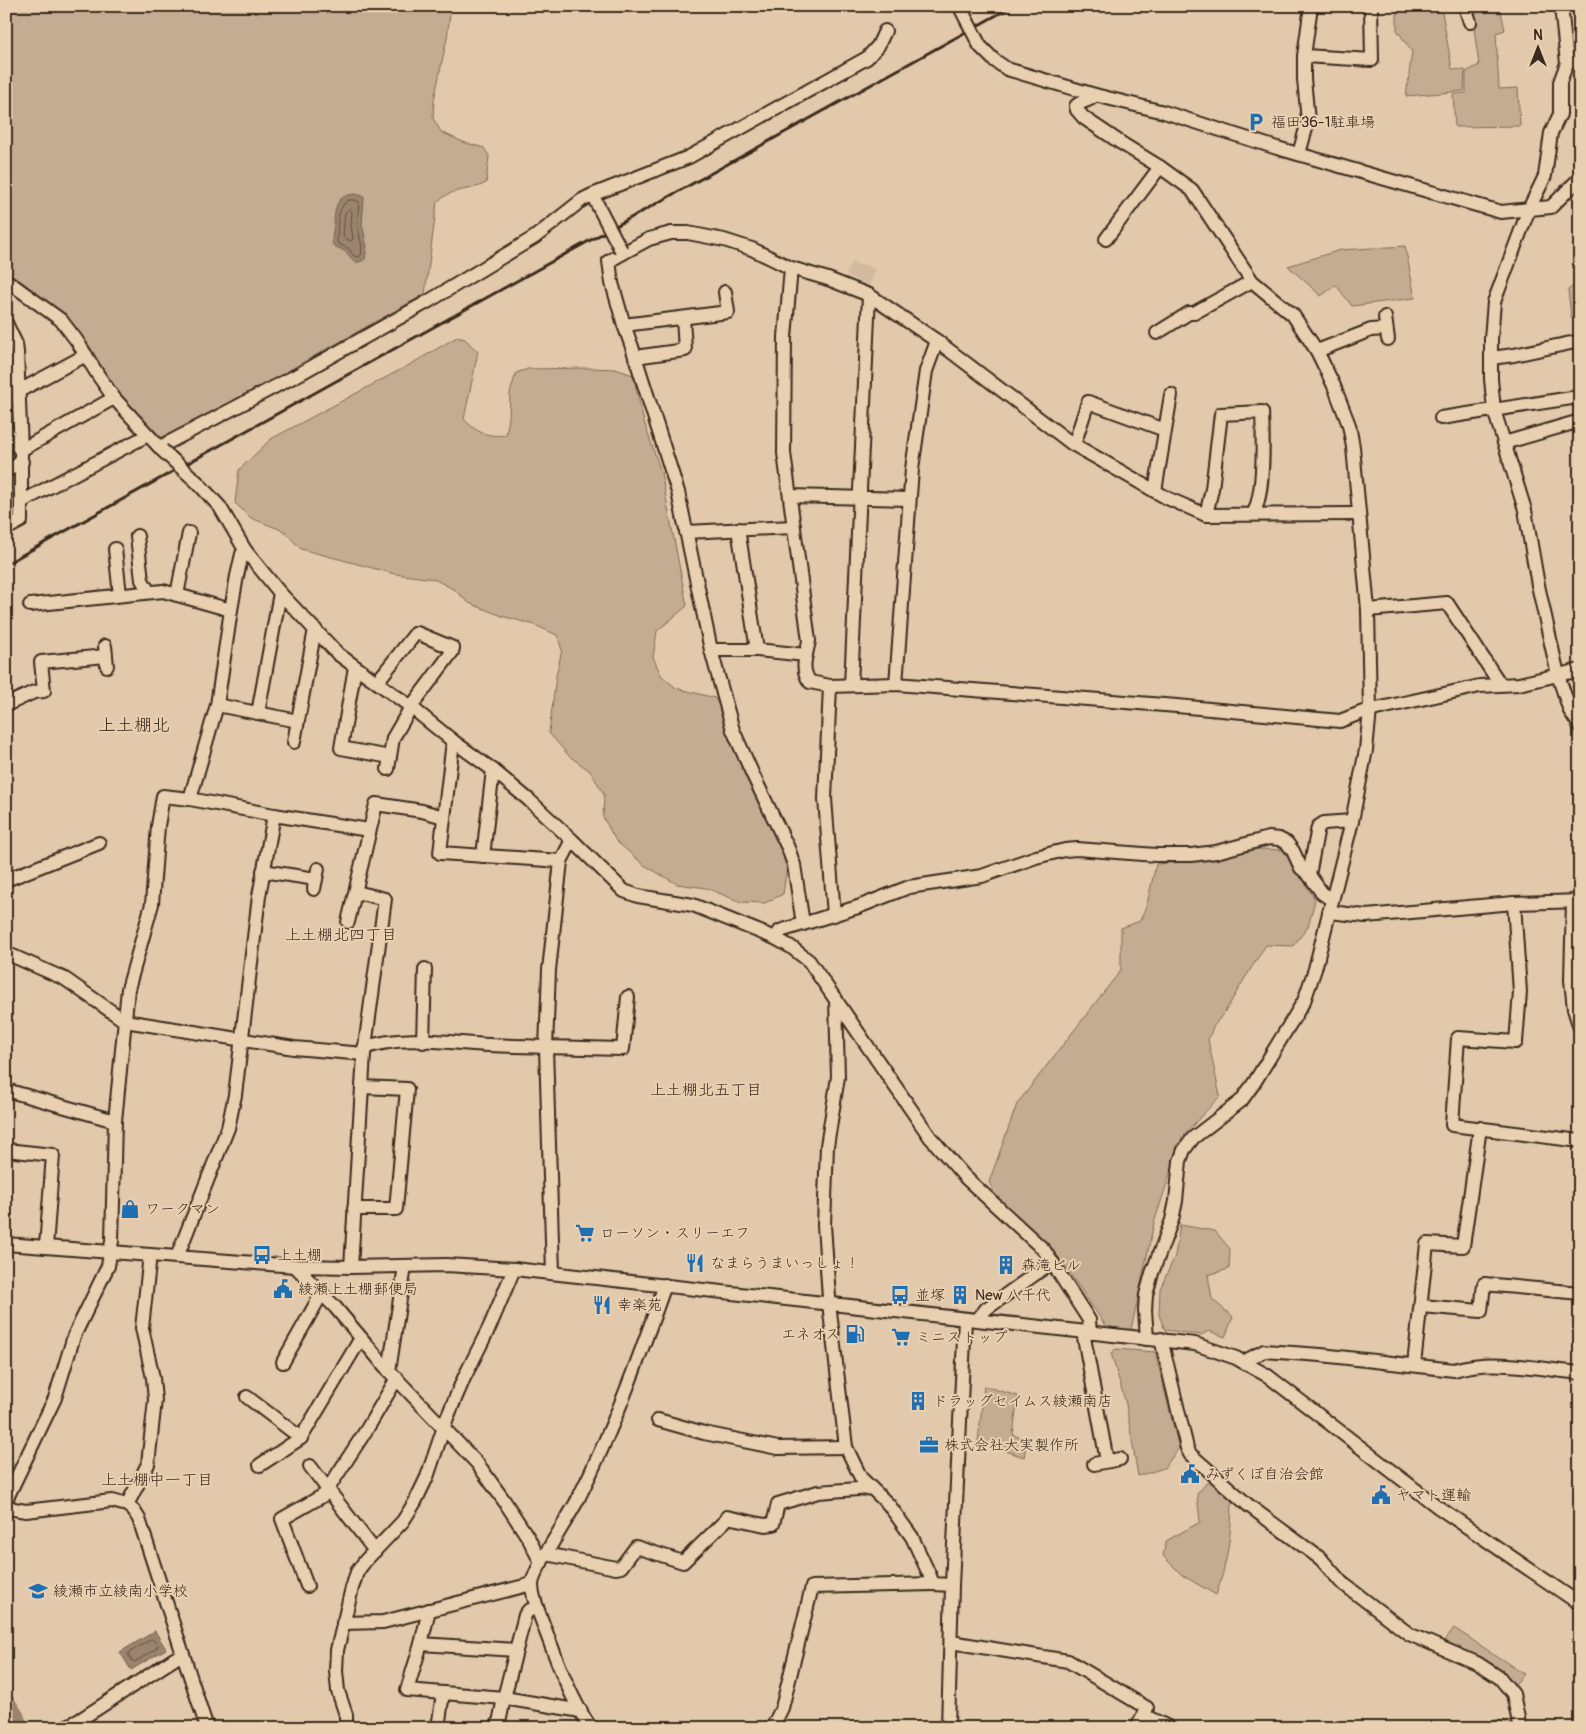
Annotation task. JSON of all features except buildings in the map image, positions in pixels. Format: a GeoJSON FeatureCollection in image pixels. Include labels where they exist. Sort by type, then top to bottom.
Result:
{"type":"FeatureCollection","features":[{"type":"Feature","properties":{"kind":"street"},"geometry":{"type":"LineString","coordinates":[[1299,154],[1308,120],[1304,56],[1311,6]]}},
{"type":"Feature","properties":{"kind":"street"},"geometry":{"type":"LineString","coordinates":[[1304,56],[1372,60],[1370,6]]}},
{"type":"Feature","properties":{"kind":"street"},"geometry":{"type":"LineString","coordinates":[[1561,6],[1567,63],[1560,82],[1560,114],[1551,133],[1545,176],[1529,209],[1494,302],[1491,393],[1494,410],[1525,510],[1538,585],[1558,676],[1570,711],[1580,726]]}},
{"type":"Feature","properties":{"kind":"street"},"geometry":{"type":"LineString","coordinates":[[960,7],[980,46],[994,60],[1007,69],[1095,95],[1164,112],[1299,154],[1501,212],[1551,207],[1580,178]]}},
{"type":"Feature","properties":{"kind":"street"},"geometry":{"type":"LineString","coordinates":[[161,448],[300,373],[536,237],[582,200],[594,198],[689,157],[867,58],[878,46],[885,31]]}},
{"type":"Feature","properties":{"kind":"street"},"geometry":{"type":"LineString","coordinates":[[1567,63],[1580,61]]}},
{"type":"Feature","properties":{"kind":"street"},"geometry":{"type":"LineString","coordinates":[[1095,95],[1090,101],[1079,103],[1076,106],[1077,110],[1084,118],[1121,144],[1160,166],[1192,190],[1252,281],[1293,315],[1317,351],[1334,386],[1349,425],[1353,447],[1368,610],[1370,710],[1366,750],[1352,821],[1315,969],[1304,1001],[1295,1018],[1241,1101],[1193,1138],[1184,1150],[1180,1161],[1172,1220],[1152,1273],[1146,1295],[1147,1339]]}},
{"type":"Feature","properties":{"kind":"street"},"geometry":{"type":"LineString","coordinates":[[1106,238],[1160,166]]}},
{"type":"Feature","properties":{"kind":"street"},"geometry":{"type":"LineString","coordinates":[[594,198],[622,251]]}},
{"type":"Feature","properties":{"kind":"street"},"geometry":{"type":"LineString","coordinates":[[803,924],[794,865],[788,848],[733,730],[711,650],[674,475],[612,283],[610,261],[622,251],[649,239],[671,233],[688,233],[724,240],[752,249],[791,268],[828,278],[869,295],[937,341],[1074,445],[1155,491],[1206,515],[1359,514]]}},
{"type":"Feature","properties":{"kind":"street"},"geometry":{"type":"LineString","coordinates":[[791,268],[785,337],[784,453],[809,641],[803,668],[805,676],[810,682],[830,686],[896,684],[1340,721],[1370,710],[1480,686],[1518,684],[1580,670]]}},
{"type":"Feature","properties":{"kind":"street"},"geometry":{"type":"LineString","coordinates":[[6,280],[61,320],[78,340],[114,398],[220,507],[245,550],[280,593],[338,654],[411,706],[453,741],[493,770],[529,800],[624,891],[638,896],[692,905],[775,938],[791,947],[809,961],[930,1137],[952,1164],[1044,1250],[1089,1320],[1087,1332],[1100,1463],[1120,1459]]}},
{"type":"Feature","properties":{"kind":"street"},"geometry":{"type":"LineString","coordinates":[[1157,333],[1189,313],[1194,313],[1252,281]]}},
{"type":"Feature","properties":{"kind":"street"},"geometry":{"type":"LineString","coordinates":[[624,325],[728,312],[725,292]]}},
{"type":"Feature","properties":{"kind":"street"},"geometry":{"type":"LineString","coordinates":[[851,685],[869,295]]}},
{"type":"Feature","properties":{"kind":"street"},"geometry":{"type":"LineString","coordinates":[[635,357],[685,350],[683,318]]}},
{"type":"Feature","properties":{"kind":"street"},"geometry":{"type":"LineString","coordinates":[[6,323],[16,344],[22,456],[21,521],[6,529]]}},
{"type":"Feature","properties":{"kind":"street"},"geometry":{"type":"LineString","coordinates":[[1317,351],[1364,332],[1386,328]]}},
{"type":"Feature","properties":{"kind":"street"},"geometry":{"type":"LineString","coordinates":[[896,684],[909,499],[926,371],[937,341]]}},
{"type":"Feature","properties":{"kind":"street"},"geometry":{"type":"LineString","coordinates":[[1491,358],[1580,341]]}},
{"type":"Feature","properties":{"kind":"street"},"geometry":{"type":"LineString","coordinates":[[19,391],[86,355]]}},
{"type":"Feature","properties":{"kind":"street"},"geometry":{"type":"LineString","coordinates":[[1155,491],[1171,395]]}},
{"type":"Feature","properties":{"kind":"street"},"geometry":{"type":"LineString","coordinates":[[1441,418],[1578,397],[1580,404]]}},
{"type":"Feature","properties":{"kind":"street"},"geometry":{"type":"LineString","coordinates":[[6,471],[22,456],[114,398]]}},
{"type":"Feature","properties":{"kind":"street"},"geometry":{"type":"LineString","coordinates":[[1074,445],[1088,402],[1165,430]]}},
{"type":"Feature","properties":{"kind":"street"},"geometry":{"type":"LineString","coordinates":[[1206,515],[1212,489],[1221,414],[1262,412],[1262,474],[1257,508],[1253,514]]}},
{"type":"Feature","properties":{"kind":"street"},"geometry":{"type":"LineString","coordinates":[[1504,443],[1580,422]]}},
{"type":"Feature","properties":{"kind":"street"},"geometry":{"type":"LineString","coordinates":[[6,430],[22,456]]}},
{"type":"Feature","properties":{"kind":"street"},"geometry":{"type":"LineString","coordinates":[[21,502],[148,435]]}},
{"type":"Feature","properties":{"kind":"street"},"geometry":{"type":"LineString","coordinates":[[790,496],[909,499]]}},
{"type":"Feature","properties":{"kind":"street"},"geometry":{"type":"LineString","coordinates":[[686,532],[794,527]]}},
{"type":"Feature","properties":{"kind":"street"},"geometry":{"type":"LineString","coordinates":[[738,529],[757,650]]}},
{"type":"Feature","properties":{"kind":"street"},"geometry":{"type":"LineString","coordinates":[[177,595],[189,533]]}},
{"type":"Feature","properties":{"kind":"street"},"geometry":{"type":"LineString","coordinates":[[137,536],[142,580],[149,592]]}},
{"type":"Feature","properties":{"kind":"street"},"geometry":{"type":"LineString","coordinates":[[115,550],[120,595]]}},
{"type":"Feature","properties":{"kind":"street"},"geometry":{"type":"LineString","coordinates":[[190,799],[217,705],[237,576],[242,554],[245,550]]}},
{"type":"Feature","properties":{"kind":"street"},"geometry":{"type":"LineString","coordinates":[[30,605],[163,591],[231,610]]}},
{"type":"Feature","properties":{"kind":"street"},"geometry":{"type":"LineString","coordinates":[[258,713],[280,593]]}},
{"type":"Feature","properties":{"kind":"street"},"geometry":{"type":"LineString","coordinates":[[1368,610],[1447,604],[1500,684]]}},
{"type":"Feature","properties":{"kind":"street"},"geometry":{"type":"LineString","coordinates":[[294,742],[314,629]]}},
{"type":"Feature","properties":{"kind":"street"},"geometry":{"type":"LineString","coordinates":[[355,667],[340,748],[389,763],[393,738],[411,706],[452,652],[452,648],[417,633],[377,682]]}},
{"type":"Feature","properties":{"kind":"street"},"geometry":{"type":"LineString","coordinates":[[711,650],[757,650],[806,655]]}},
{"type":"Feature","properties":{"kind":"street"},"geometry":{"type":"LineString","coordinates":[[6,705],[34,692],[44,692],[41,662],[106,656]]}},
{"type":"Feature","properties":{"kind":"street"},"geometry":{"type":"LineString","coordinates":[[830,686],[825,799],[834,915]]}},
{"type":"Feature","properties":{"kind":"street"},"geometry":{"type":"LineString","coordinates":[[217,705],[298,721]]}},
{"type":"Feature","properties":{"kind":"street"},"geometry":{"type":"LineString","coordinates":[[453,741],[440,853],[561,861]]}},
{"type":"Feature","properties":{"kind":"street"},"geometry":{"type":"LineString","coordinates":[[483,856],[493,770]]}},
{"type":"Feature","properties":{"kind":"street"},"geometry":{"type":"LineString","coordinates":[[6,1500],[55,1398],[74,1336],[108,1266],[111,1252],[115,1122],[128,989],[152,904],[158,826],[163,796],[369,830]]}},
{"type":"Feature","properties":{"kind":"street"},"geometry":{"type":"LineString","coordinates":[[348,922],[376,804],[422,811],[444,817]]}},
{"type":"Feature","properties":{"kind":"street"},"geometry":{"type":"LineString","coordinates":[[177,1256],[228,1128],[243,1041],[259,896],[274,815]]}},
{"type":"Feature","properties":{"kind":"street"},"geometry":{"type":"LineString","coordinates":[[1309,875],[1318,827],[1324,823],[1352,821]]}},
{"type":"Feature","properties":{"kind":"street"},"geometry":{"type":"LineString","coordinates":[[775,938],[780,931],[834,915],[909,886],[982,876],[1036,857],[1065,850],[1191,855],[1216,852],[1269,838],[1279,839],[1287,843],[1293,851],[1300,868],[1309,875],[1331,906],[1366,916],[1514,903],[1576,901],[1571,980],[1574,1009],[1580,1028]]}},
{"type":"Feature","properties":{"kind":"street"},"geometry":{"type":"LineString","coordinates":[[553,1273],[546,1048],[549,970],[561,861],[572,840]]}},
{"type":"Feature","properties":{"kind":"street"},"geometry":{"type":"LineString","coordinates":[[6,880],[99,843]]}},
{"type":"Feature","properties":{"kind":"street"},"geometry":{"type":"LineString","coordinates":[[263,871],[316,879]]}},
{"type":"Feature","properties":{"kind":"street"},"geometry":{"type":"LineString","coordinates":[[351,1267],[364,1051],[385,899],[356,892]]}},
{"type":"Feature","properties":{"kind":"street"},"geometry":{"type":"LineString","coordinates":[[1514,903],[1520,992],[1516,1042],[1458,1038],[1452,1125],[1580,1141]]}},
{"type":"Feature","properties":{"kind":"street"},"geometry":{"type":"LineString","coordinates":[[6,952],[65,979],[125,1020],[243,1041],[303,1049],[364,1051],[380,1043],[423,1042],[546,1048],[623,1049],[628,998]]}},
{"type":"Feature","properties":{"kind":"street"},"geometry":{"type":"LineString","coordinates":[[423,1042],[425,969]]}},
{"type":"Feature","properties":{"kind":"street"},"geometry":{"type":"LineString","coordinates":[[836,999],[838,1077],[827,1146],[824,1225],[829,1304],[846,1447],[861,1478],[889,1505],[912,1537],[933,1584]]}},
{"type":"Feature","properties":{"kind":"street"},"geometry":{"type":"LineString","coordinates":[[354,1208],[396,1209],[407,1089],[362,1087]]}},
{"type":"Feature","properties":{"kind":"street"},"geometry":{"type":"LineString","coordinates":[[6,1090],[115,1122]]}},
{"type":"Feature","properties":{"kind":"street"},"geometry":{"type":"LineString","coordinates":[[1414,1365],[1427,1244],[1463,1246],[1480,1128]]}},
{"type":"Feature","properties":{"kind":"street"},"geometry":{"type":"LineString","coordinates":[[6,1150],[53,1155],[46,1247]]}},
{"type":"Feature","properties":{"kind":"street"},"geometry":{"type":"LineString","coordinates":[[6,1244],[295,1266],[454,1265],[514,1269],[1195,1344],[1243,1362],[1268,1376],[1438,1507],[1580,1604]]}},
{"type":"Feature","properties":{"kind":"street"},"geometry":{"type":"LineString","coordinates":[[128,1505],[148,1464],[155,1400],[153,1378],[142,1328],[150,1255]]}},
{"type":"Feature","properties":{"kind":"street"},"geometry":{"type":"LineString","coordinates":[[971,1319],[1052,1262]]}},
{"type":"Feature","properties":{"kind":"street"},"geometry":{"type":"LineString","coordinates":[[295,1266],[322,1293],[393,1374],[476,1463],[543,1559],[616,1568],[621,1567],[636,1547],[683,1562],[727,1517],[765,1525],[773,1524],[778,1504],[818,1492],[871,1488]]}},
{"type":"Feature","properties":{"kind":"street"},"geometry":{"type":"LineString","coordinates":[[307,1586],[282,1519],[328,1491],[367,1429],[393,1374],[405,1266]]}},
{"type":"Feature","properties":{"kind":"street"},"geometry":{"type":"LineString","coordinates":[[346,1728],[346,1715],[338,1691],[336,1671],[337,1650],[348,1600],[357,1572],[402,1521],[415,1502],[427,1477],[464,1378],[490,1326],[514,1269]]}},
{"type":"Feature","properties":{"kind":"street"},"geometry":{"type":"LineString","coordinates":[[1421,1306],[1481,1311],[1484,1284],[1580,1293]]}},
{"type":"Feature","properties":{"kind":"street"},"geometry":{"type":"LineString","coordinates":[[591,1728],[580,1711],[548,1636],[537,1607],[532,1584],[543,1559],[578,1499],[626,1396],[665,1285]]}},
{"type":"Feature","properties":{"kind":"street"},"geometry":{"type":"LineString","coordinates":[[283,1362],[322,1293]]}},
{"type":"Feature","properties":{"kind":"street"},"geometry":{"type":"LineString","coordinates":[[948,1728],[952,1585],[971,1319]]}},
{"type":"Feature","properties":{"kind":"street"},"geometry":{"type":"LineString","coordinates":[[260,1465],[300,1438],[361,1338]]}},
{"type":"Feature","properties":{"kind":"street"},"geometry":{"type":"LineString","coordinates":[[1161,1340],[1190,1454],[1248,1506],[1321,1559],[1341,1582],[1409,1634],[1477,1662],[1500,1678],[1513,1694],[1519,1728]]}},
{"type":"Feature","properties":{"kind":"street"},"geometry":{"type":"LineString","coordinates":[[1243,1362],[1264,1351],[1454,1370],[1469,1365],[1507,1366],[1580,1373]]}},
{"type":"Feature","properties":{"kind":"street"},"geometry":{"type":"LineString","coordinates":[[247,1397],[300,1438]]}},
{"type":"Feature","properties":{"kind":"street"},"geometry":{"type":"LineString","coordinates":[[658,1420],[704,1433],[778,1448],[846,1447]]}},
{"type":"Feature","properties":{"kind":"street"},"geometry":{"type":"LineString","coordinates":[[310,1466],[375,1551]]}},
{"type":"Feature","properties":{"kind":"street"},"geometry":{"type":"LineString","coordinates":[[6,1505],[14,1509],[26,1511],[112,1501],[128,1505],[134,1511],[139,1519],[206,1728]]}},
{"type":"Feature","properties":{"kind":"street"},"geometry":{"type":"LineString","coordinates":[[343,1623],[384,1622],[532,1584]]}},
{"type":"Feature","properties":{"kind":"street"},"geometry":{"type":"LineString","coordinates":[[772,1728],[782,1708],[812,1587],[952,1585]]}},
{"type":"Feature","properties":{"kind":"street"},"geometry":{"type":"LineString","coordinates":[[498,1728],[524,1615],[537,1607]]}},
{"type":"Feature","properties":{"kind":"street"},"geometry":{"type":"LineString","coordinates":[[428,1610],[421,1644],[407,1690],[504,1698],[580,1711]]}},
{"type":"Feature","properties":{"kind":"street"},"geometry":{"type":"LineString","coordinates":[[951,1642],[1068,1661],[1147,1708],[1137,1728]]}},
{"type":"Feature","properties":{"kind":"street"},"geometry":{"type":"LineString","coordinates":[[421,1644],[516,1650]]}},
{"type":"Feature","properties":{"kind":"street"},"geometry":{"type":"LineString","coordinates":[[62,1728],[78,1721],[182,1654]]}},
{"type":"Feature","properties":{"kind":"street"},"geometry":{"type":"LineString","coordinates":[[438,1728],[443,1693]]}},
{"type":"Feature","properties":{"kind":"street"},"geometry":{"type":"LineString","coordinates":[[1143,1715],[1170,1728]]}},
{"type":"Feature","properties":{"kind":"shaded area"},"geometry":{"type":"Polygon","coordinates":[[[6,6],[451,6],[447,38],[434,100],[433,118],[441,132],[463,142],[484,148],[489,156],[486,183],[455,192],[437,202],[425,294],[168,438],[155,436],[106,380],[88,344],[65,316],[25,284],[6,272],[6,6]]]}},
{"type":"Feature","properties":{"kind":"shaded area"},"geometry":{"type":"Polygon","coordinates":[[[1397,6],[1441,6],[1452,69],[1465,70],[1464,91],[1406,96],[1412,52],[1397,30],[1397,6]]]}},
{"type":"Feature","properties":{"kind":"shaded area"},"geometry":{"type":"Polygon","coordinates":[[[1500,7],[1505,30],[1496,33],[1499,89],[1518,88],[1520,126],[1455,127],[1453,94],[1466,93],[1466,72],[1479,65],[1472,14],[1500,7]]]}},
{"type":"Feature","properties":{"kind":"shaded area"},"geometry":{"type":"Polygon","coordinates":[[[1405,246],[1415,298],[1352,306],[1336,285],[1321,296],[1288,266],[1340,250],[1405,246]]]}},
{"type":"Feature","properties":{"kind":"shaded area"},"geometry":{"type":"Polygon","coordinates":[[[1580,255],[1580,315],[1571,317],[1568,290],[1579,282],[1577,260],[1580,255]]]}},
{"type":"Feature","properties":{"kind":"shaded area"},"geometry":{"type":"Polygon","coordinates":[[[852,261],[858,265],[861,266],[863,264],[876,270],[868,288],[846,275],[852,261]]]}},
{"type":"Feature","properties":{"kind":"shaded area"},"geometry":{"type":"Polygon","coordinates":[[[457,337],[465,339],[478,352],[464,419],[473,428],[488,435],[506,435],[510,393],[516,373],[528,369],[589,368],[615,369],[633,375],[644,422],[661,472],[687,606],[657,631],[653,657],[661,675],[676,688],[715,698],[731,729],[770,819],[787,866],[783,894],[765,903],[741,902],[706,888],[677,884],[644,865],[616,841],[603,817],[604,794],[590,771],[569,756],[549,733],[556,676],[562,650],[557,635],[535,625],[502,616],[469,603],[455,590],[434,579],[395,574],[301,549],[284,531],[251,518],[235,503],[239,470],[271,439],[411,364],[457,337]]]}},
{"type":"Feature","properties":{"kind":"shaded area"},"geometry":{"type":"Polygon","coordinates":[[[14,361],[18,433],[13,435],[6,423],[6,365],[14,361]]]}},
{"type":"Feature","properties":{"kind":"shaded area"},"geometry":{"type":"Polygon","coordinates":[[[1257,849],[1286,850],[1315,900],[1308,927],[1293,946],[1266,945],[1226,1010],[1213,1027],[1208,1040],[1220,1096],[1182,1137],[1154,1223],[1131,1330],[1108,1329],[1057,1255],[994,1193],[989,1182],[1017,1104],[1121,970],[1121,928],[1140,921],[1147,904],[1156,864],[1199,861],[1257,849]]]}},
{"type":"Feature","properties":{"kind":"shaded area"},"geometry":{"type":"Polygon","coordinates":[[[1180,1225],[1215,1231],[1230,1249],[1229,1269],[1208,1275],[1212,1299],[1233,1317],[1225,1337],[1209,1331],[1201,1335],[1165,1330],[1159,1315],[1160,1289],[1175,1256],[1180,1225]]]}},
{"type":"Feature","properties":{"kind":"shaded area"},"geometry":{"type":"Polygon","coordinates":[[[1116,1349],[1155,1352],[1179,1448],[1164,1468],[1138,1476],[1126,1404],[1111,1353],[1116,1349]]]}},
{"type":"Feature","properties":{"kind":"shaded area"},"geometry":{"type":"Polygon","coordinates":[[[984,1386],[1018,1396],[1013,1435],[1027,1440],[1024,1457],[978,1442],[984,1386]]]}},
{"type":"Feature","properties":{"kind":"shaded area"},"geometry":{"type":"Polygon","coordinates":[[[1209,1480],[1232,1499],[1228,1548],[1216,1595],[1182,1575],[1163,1556],[1166,1541],[1200,1522],[1197,1494],[1209,1480]]]}},
{"type":"Feature","properties":{"kind":"shaded area"},"geometry":{"type":"Polygon","coordinates":[[[1454,1628],[1524,1674],[1512,1688],[1441,1645],[1454,1628]]]}},
{"type":"Feature","properties":{"kind":"shaded area"},"geometry":{"type":"Polygon","coordinates":[[[1495,1720],[1512,1722],[1513,1728],[1482,1728],[1483,1725],[1495,1720]]]}},
{"type":"Feature","properties":{"kind":"water"},"geometry":{"type":"Polygon","coordinates":[[[349,195],[363,196],[364,199],[362,224],[367,247],[365,259],[358,262],[355,262],[347,253],[335,247],[332,240],[336,208],[340,200],[349,195]]]}},
{"type":"Feature","properties":{"kind":"water"},"geometry":{"type":"Polygon","coordinates":[[[155,1631],[166,1649],[131,1670],[120,1652],[155,1631]]]}},
{"type":"Feature","properties":{"kind":"waterway"},"geometry":{"type":"LineString","coordinates":[[6,1703],[15,1717],[19,1728]]}},
{"type":"Feature","properties":{"kind":"railway"},"geometry":{"type":"LineString","coordinates":[[6,564],[1013,6]]}},
{"type":"Feature","properties":{"kind":"place","name":"福田36-1駐車場"},"geometry":{"type":"Point","coordinates":[1256,122]}},
{"type":"Feature","properties":{"kind":"place","name":"ワークマン"},"geometry":{"type":"Point","coordinates":[130,1209]}},
{"type":"Feature","properties":{"kind":"place","name":"ローソン・スリーエフ"},"geometry":{"type":"Point","coordinates":[585,1233]}},
{"type":"Feature","properties":{"kind":"place","name":"上土棚"},"geometry":{"type":"Point","coordinates":[262,1255]}},
{"type":"Feature","properties":{"kind":"place","name":"なまらうまいっしょ！"},"geometry":{"type":"Point","coordinates":[695,1263]}},
{"type":"Feature","properties":{"kind":"place","name":"森滝ビル"},"geometry":{"type":"Point","coordinates":[1006,1265]}},
{"type":"Feature","properties":{"kind":"place","name":"綾瀬上土棚郵便局"},"geometry":{"type":"Point","coordinates":[283,1289]}},
{"type":"Feature","properties":{"kind":"place","name":"並塚"},"geometry":{"type":"Point","coordinates":[900,1295]}},
{"type":"Feature","properties":{"kind":"place","name":"New 八千代"},"geometry":{"type":"Point","coordinates":[960,1295]}},
{"type":"Feature","properties":{"kind":"place","name":"幸楽苑"},"geometry":{"type":"Point","coordinates":[602,1305]}},
{"type":"Feature","properties":{"kind":"place","name":"エネオス"},"geometry":{"type":"Point","coordinates":[855,1334]}},
{"type":"Feature","properties":{"kind":"place","name":"ミニストップ"},"geometry":{"type":"Point","coordinates":[901,1337]}},
{"type":"Feature","properties":{"kind":"place","name":"ドラッグセイムス綾瀬南店"},"geometry":{"type":"Point","coordinates":[918,1401]}},
{"type":"Feature","properties":{"kind":"place","name":"株式会社大実製作所"},"geometry":{"type":"Point","coordinates":[929,1445]}},
{"type":"Feature","properties":{"kind":"place","name":"みずくぼ自治会館"},"geometry":{"type":"Point","coordinates":[1190,1474]}},
{"type":"Feature","properties":{"kind":"place","name":"ヤマト運輸"},"geometry":{"type":"Point","coordinates":[1381,1495]}},
{"type":"Feature","properties":{"kind":"place","name":"綾瀬市立綾南小学校"},"geometry":{"type":"Point","coordinates":[38,1591]}},
{"type":"Feature","properties":{"kind":"district","name":"上土棚北"},"geometry":{"type":"Point","coordinates":[134,725]}},
{"type":"Feature","properties":{"kind":"district","name":"上土棚北四丁目"},"geometry":{"type":"Point","coordinates":[341,935]}},
{"type":"Feature","properties":{"kind":"district","name":"上土棚北五丁目"},"geometry":{"type":"Point","coordinates":[706,1090]}},
{"type":"Feature","properties":{"kind":"district","name":"上土棚中一丁目"},"geometry":{"type":"Point","coordinates":[157,1480]}}]}
